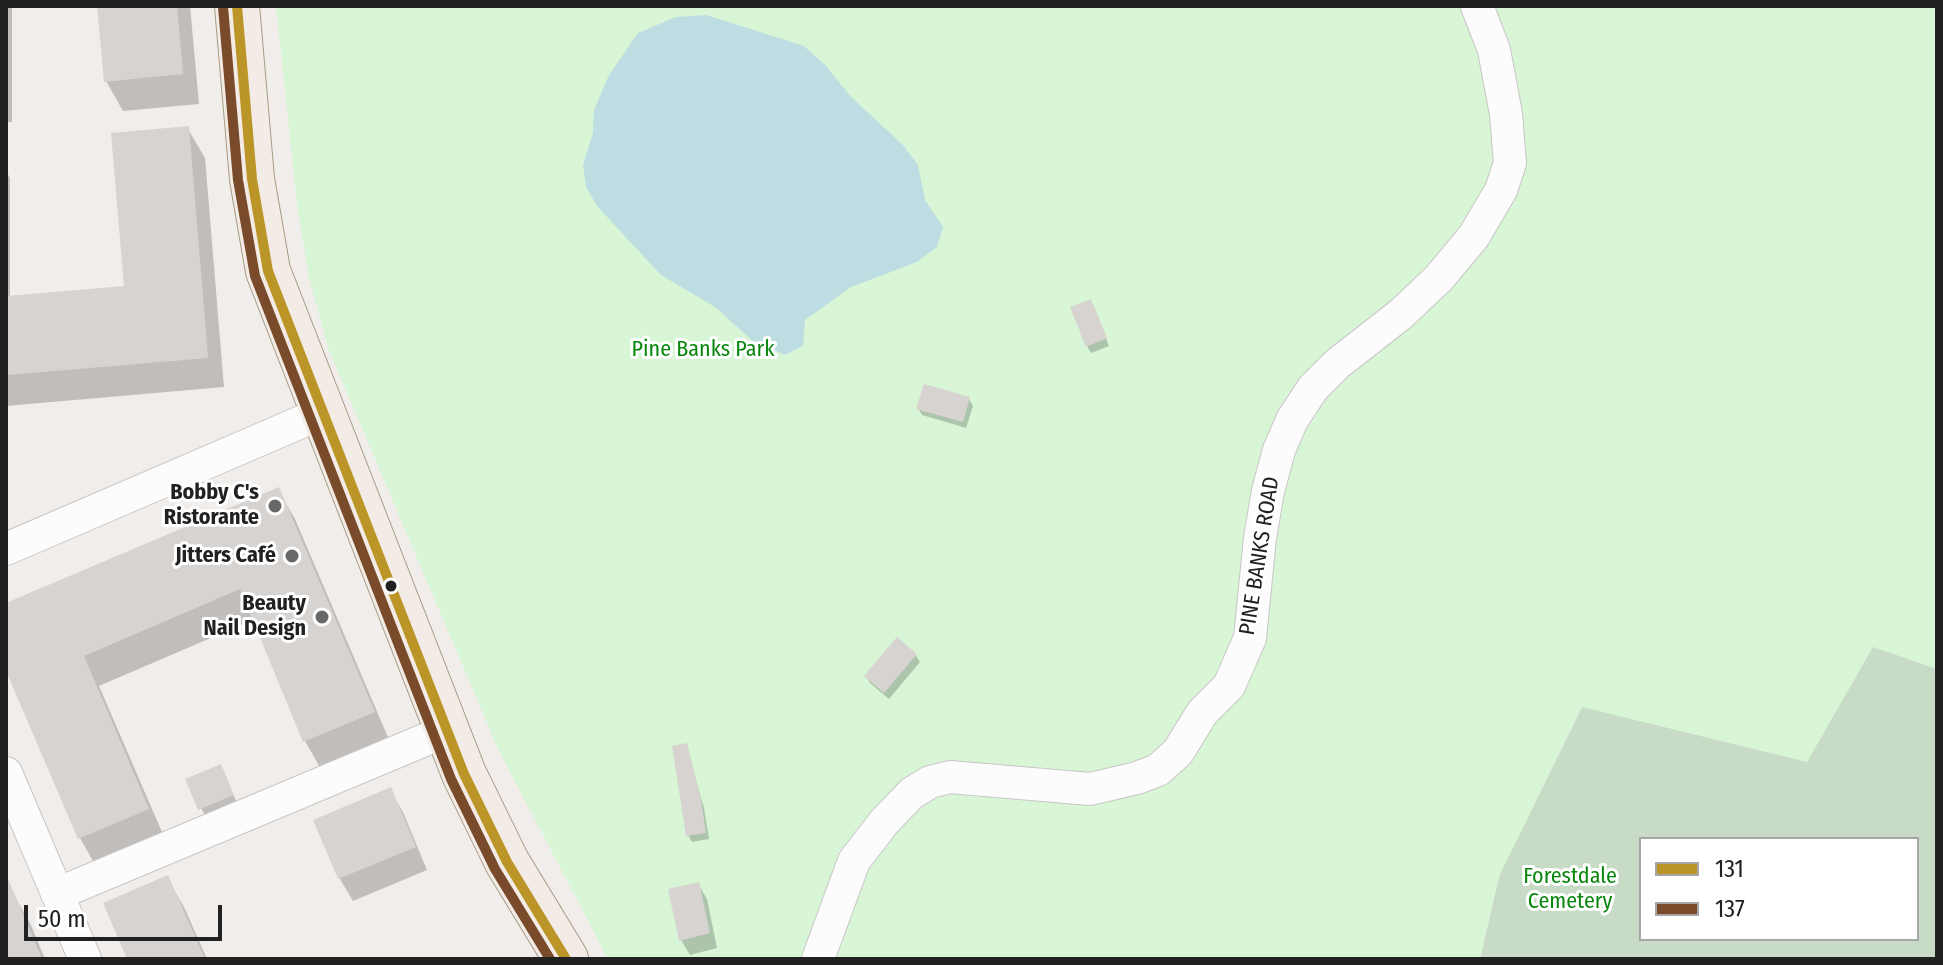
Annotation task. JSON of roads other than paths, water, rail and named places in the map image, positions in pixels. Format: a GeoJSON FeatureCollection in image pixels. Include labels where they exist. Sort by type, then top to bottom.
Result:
{"type":"FeatureCollection","features":[{"type":"Feature","properties":{"kind":"main road"},"geometry":{"type":"LineString","coordinates":[[237,6],[252,179],[268,271],[446,731],[483,817],[566,959]]}},
{"type":"Feature","properties":{"kind":"street","name":"PINE BANKS ROAD"},"geometry":{"type":"LineString","coordinates":[[818,959],[854,861],[884,822],[912,793],[930,782],[950,777],[1090,789],[1137,778],[1158,770],[1178,752],[1202,713],[1229,686],[1250,638],[1268,491],[1279,450],[1292,420],[1313,388],[1337,364],[1401,314],[1439,278],[1474,236],[1501,190],[1510,163],[1506,114],[1494,50],[1477,6]]}},
{"type":"Feature","properties":{"kind":"street"},"geometry":{"type":"LineString","coordinates":[[6,549],[322,413]]}},
{"type":"Feature","properties":{"kind":"street"},"geometry":{"type":"LineString","coordinates":[[57,894],[446,731]]}},
{"type":"Feature","properties":{"kind":"street"},"geometry":{"type":"LineString","coordinates":[[6,773],[85,959]]}},
{"type":"Feature","properties":{"kind":"water"},"geometry":{"type":"Polygon","coordinates":[[[706,15],[804,46],[826,66],[851,97],[902,144],[918,165],[925,200],[943,227],[937,247],[917,262],[851,287],[805,320],[803,346],[785,355],[753,341],[715,307],[661,275],[597,206],[586,187],[583,165],[593,133],[594,110],[609,75],[638,33],[676,17],[706,15]]]}},
{"type":"Feature","properties":{"kind":"place","name":"Bobby C's Ristorante"},"geometry":{"type":"Point","coordinates":[275,506]}},
{"type":"Feature","properties":{"kind":"place","name":"Jitters Café"},"geometry":{"type":"Point","coordinates":[292,556]}},
{"type":"Feature","properties":{"kind":"place","name":"Beauty Nail Design"},"geometry":{"type":"Point","coordinates":[322,617]}},
{"type":"Feature","properties":{"kind":"park label","name":"Pine Banks Park"},"geometry":{"type":"Point","coordinates":[703,350]}},
{"type":"Feature","properties":{"kind":"park label","name":"Forestdale Cemetery"},"geometry":{"type":"Point","coordinates":[1570,890]}}]}
